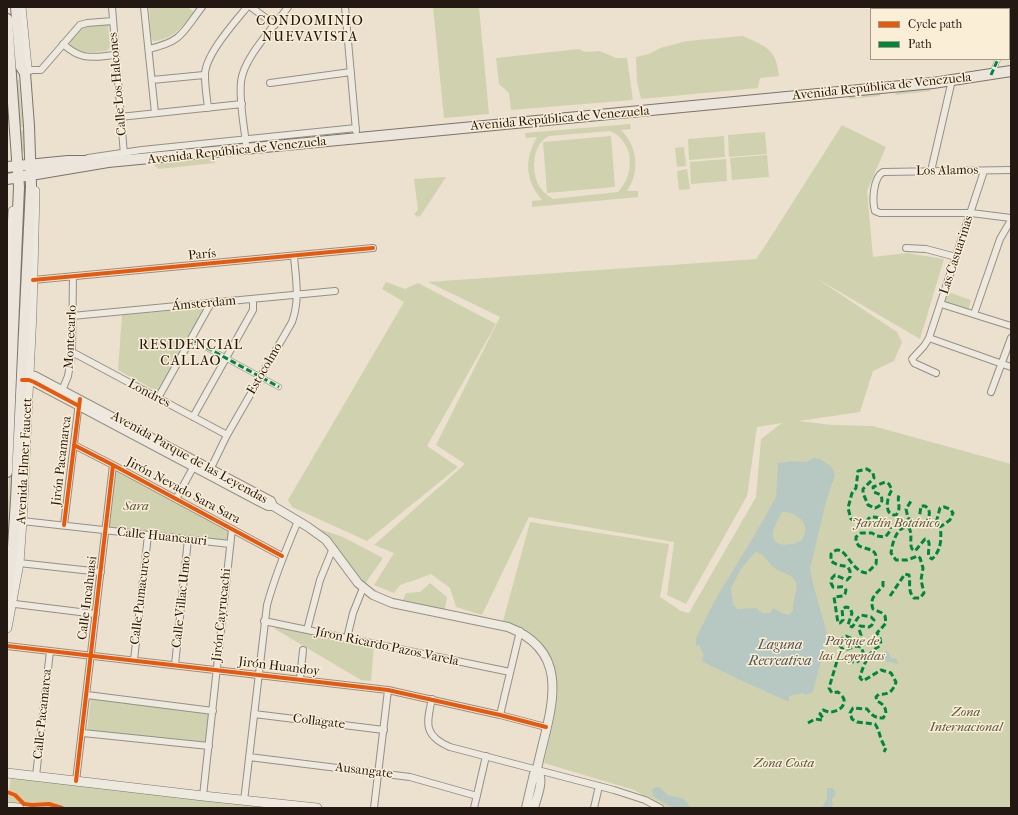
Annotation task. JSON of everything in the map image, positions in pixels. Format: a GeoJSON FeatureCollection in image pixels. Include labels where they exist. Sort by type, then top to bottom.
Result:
{"type":"FeatureCollection","features":[{"type":"Feature","properties":{"kind":"main road","name":"Avenida Elmer Faucett"},"geometry":{"type":"LineString","coordinates":[[16,7],[21,67],[25,73]]}},
{"type":"Feature","properties":{"kind":"main road","name":"Avenida Elmer Faucett"},"geometry":{"type":"LineString","coordinates":[[7,594],[12,562],[17,548],[22,521],[25,377],[23,346],[25,303],[30,263],[33,175],[33,164],[28,136],[29,126],[25,73],[27,67],[21,7]]}},
{"type":"Feature","properties":{"kind":"main road","name":"Avenida Elmer Faucett"},"geometry":{"type":"LineString","coordinates":[[7,20],[13,85],[12,98],[17,166],[20,187],[10,335],[7,472]]}},
{"type":"Feature","properties":{"kind":"main road","name":"Avenida República de Venezuela"},"geometry":{"type":"LineString","coordinates":[[7,179],[108,162],[124,157],[246,145],[357,139],[952,80],[1011,71]]}},
{"type":"Feature","properties":{"kind":"main road","name":"Avenida Elmer Faucett"},"geometry":{"type":"LineString","coordinates":[[7,77],[12,98]]}},
{"type":"Feature","properties":{"kind":"main road","name":"Avenida República de Venezuela"},"geometry":{"type":"LineString","coordinates":[[7,167],[68,161],[108,162]]}},
{"type":"Feature","properties":{"kind":"main road"},"geometry":{"type":"LineString","coordinates":[[18,178],[33,164]]}},
{"type":"Feature","properties":{"kind":"main road","name":"Avenida Elmer Faucett"},"geometry":{"type":"LineString","coordinates":[[10,335],[10,264],[15,187],[18,178]]}},
{"type":"Feature","properties":{"kind":"main road"},"geometry":{"type":"LineString","coordinates":[[7,253],[10,264]]}},
{"type":"Feature","properties":{"kind":"main road","name":"Avenida Elmer Faucett"},"geometry":{"type":"LineString","coordinates":[[17,548],[25,377],[32,312],[33,280],[30,263]]}},
{"type":"Feature","properties":{"kind":"main road"},"geometry":{"type":"LineString","coordinates":[[25,303],[32,312]]}},
{"type":"Feature","properties":{"kind":"main road"},"geometry":{"type":"LineString","coordinates":[[10,335],[15,349],[20,350],[23,346]]}},
{"type":"Feature","properties":{"kind":"main road","name":"Avenida Elmer Faucett"},"geometry":{"type":"LineString","coordinates":[[7,628],[12,562]]}},
{"type":"Feature","properties":{"kind":"main road"},"geometry":{"type":"LineString","coordinates":[[7,773],[280,806],[317,808]]}},
{"type":"Feature","properties":{"kind":"main road"},"geometry":{"type":"LineString","coordinates":[[7,806],[19,808]]}},
{"type":"Feature","properties":{"kind":"street","name":"Calle Los Halcones"},"geometry":{"type":"LineString","coordinates":[[112,7],[124,157]]}},
{"type":"Feature","properties":{"kind":"street"},"geometry":{"type":"LineString","coordinates":[[144,7],[155,113]]}},
{"type":"Feature","properties":{"kind":"street"},"geometry":{"type":"LineString","coordinates":[[208,108],[204,75],[217,46],[246,7]]}},
{"type":"Feature","properties":{"kind":"street"},"geometry":{"type":"LineString","coordinates":[[250,7],[275,25]]}},
{"type":"Feature","properties":{"kind":"street"},"geometry":{"type":"LineString","coordinates":[[288,7],[252,54],[245,67],[241,81],[246,145],[356,128]]}},
{"type":"Feature","properties":{"kind":"street"},"geometry":{"type":"LineString","coordinates":[[345,7],[357,139]]}},
{"type":"Feature","properties":{"kind":"street"},"geometry":{"type":"LineString","coordinates":[[149,49],[166,45],[176,40],[183,33],[199,8]]}},
{"type":"Feature","properties":{"kind":"street"},"geometry":{"type":"LineString","coordinates":[[25,73],[32,70],[41,70],[80,25],[113,21]]}},
{"type":"Feature","properties":{"kind":"street"},"geometry":{"type":"LineString","coordinates":[[63,44],[74,53],[84,57],[116,55]]}},
{"type":"Feature","properties":{"kind":"street"},"geometry":{"type":"LineString","coordinates":[[991,75],[998,60]]}},
{"type":"Feature","properties":{"kind":"street"},"geometry":{"type":"LineString","coordinates":[[270,83],[351,72]]}},
{"type":"Feature","properties":{"kind":"street"},"geometry":{"type":"LineString","coordinates":[[152,80],[204,75]]}},
{"type":"Feature","properties":{"kind":"street"},"geometry":{"type":"LineString","coordinates":[[931,171],[952,80]]}},
{"type":"Feature","properties":{"kind":"street"},"geometry":{"type":"LineString","coordinates":[[120,117],[242,104]]}},
{"type":"Feature","properties":{"kind":"street"},"geometry":{"type":"LineString","coordinates":[[68,161],[124,157]]}},
{"type":"Feature","properties":{"kind":"street","name":"Los Alamos"},"geometry":{"type":"LineString","coordinates":[[971,213],[880,213],[875,210],[874,201],[878,176],[882,173],[1011,170]]}},
{"type":"Feature","properties":{"kind":"street","name":"Las Casuarinas"},"geometry":{"type":"LineString","coordinates":[[936,372],[914,363],[912,360],[929,338],[984,171]]}},
{"type":"Feature","properties":{"kind":"street"},"geometry":{"type":"LineString","coordinates":[[971,213],[1011,219],[1000,239],[974,314]]}},
{"type":"Feature","properties":{"kind":"street","name":"París"},"geometry":{"type":"LineString","coordinates":[[33,280],[294,257],[373,248]]}},
{"type":"Feature","properties":{"kind":"street"},"geometry":{"type":"LineString","coordinates":[[906,248],[928,249],[956,257]]}},
{"type":"Feature","properties":{"kind":"street","name":"Estocolmo"},"geometry":{"type":"LineString","coordinates":[[209,471],[227,436],[292,322],[297,310],[298,295],[294,257]]}},
{"type":"Feature","properties":{"kind":"street","name":"Montecarlo"},"geometry":{"type":"LineString","coordinates":[[61,393],[68,376],[72,352],[73,276]]}},
{"type":"Feature","properties":{"kind":"street","name":"Ámsterdam"},"geometry":{"type":"LineString","coordinates":[[72,316],[335,291]]}},
{"type":"Feature","properties":{"kind":"street"},"geometry":{"type":"LineString","coordinates":[[194,417],[253,310],[253,299]]}},
{"type":"Feature","properties":{"kind":"street"},"geometry":{"type":"LineString","coordinates":[[158,398],[211,303]]}},
{"type":"Feature","properties":{"kind":"street"},"geometry":{"type":"LineString","coordinates":[[941,304],[1011,326]]}},
{"type":"Feature","properties":{"kind":"street"},"geometry":{"type":"LineString","coordinates":[[929,338],[1011,367]]}},
{"type":"Feature","properties":{"kind":"street"},"geometry":{"type":"LineString","coordinates":[[991,392],[1011,338]]}},
{"type":"Feature","properties":{"kind":"street"},"geometry":{"type":"LineString","coordinates":[[191,339],[279,387]]}},
{"type":"Feature","properties":{"kind":"street","name":"Londres"},"geometry":{"type":"LineString","coordinates":[[72,352],[227,436]]}},
{"type":"Feature","properties":{"kind":"street","name":"Avenida Parque de las Leyendas"},"geometry":{"type":"LineString","coordinates":[[25,377],[79,402],[195,464],[271,501],[273,506],[318,533],[333,548],[363,588]]}},
{"type":"Feature","properties":{"kind":"street","name":"Jirón Pacamarca"},"geometry":{"type":"LineString","coordinates":[[64,525],[79,402]]}},
{"type":"Feature","properties":{"kind":"street","name":"Jirón Nevado Sara Sara"},"geometry":{"type":"LineString","coordinates":[[74,445],[282,556]]}},
{"type":"Feature","properties":{"kind":"street"},"geometry":{"type":"LineString","coordinates":[[176,499],[195,464]]}},
{"type":"Feature","properties":{"kind":"street","name":"Calle Incahuasi"},"geometry":{"type":"LineString","coordinates":[[76,781],[83,733],[113,465]]}},
{"type":"Feature","properties":{"kind":"street","name":"Calle Huancauri"},"geometry":{"type":"LineString","coordinates":[[22,521],[230,544]]}},
{"type":"Feature","properties":{"kind":"street"},"geometry":{"type":"LineString","coordinates":[[244,801],[264,621],[273,582],[282,556],[298,522]]}},
{"type":"Feature","properties":{"kind":"street","name":"Jirón Cayrucachi"},"geometry":{"type":"LineString","coordinates":[[203,796],[232,529]]}},
{"type":"Feature","properties":{"kind":"street","name":"Calle Pumacurco"},"geometry":{"type":"LineString","coordinates":[[134,660],[148,535]]}},
{"type":"Feature","properties":{"kind":"street","name":"Calle Villac Umo"},"geometry":{"type":"LineString","coordinates":[[175,665],[188,540]]}},
{"type":"Feature","properties":{"kind":"street"},"geometry":{"type":"LineString","coordinates":[[307,630],[315,597],[333,548]]}},
{"type":"Feature","properties":{"kind":"street"},"geometry":{"type":"LineString","coordinates":[[12,562],[101,572]]}},
{"type":"Feature","properties":{"kind":"street"},"geometry":{"type":"LineString","coordinates":[[347,638],[353,612],[363,588],[373,595],[392,603],[494,623],[520,631],[534,642],[545,656],[551,672],[554,689],[537,769],[534,774],[526,808]]}},
{"type":"Feature","properties":{"kind":"street"},"geometry":{"type":"LineString","coordinates":[[9,603],[96,614]]}},
{"type":"Feature","properties":{"kind":"street","name":"Jíron Ricardo Pazos Varela"},"geometry":{"type":"LineString","coordinates":[[264,621],[510,672]]}},
{"type":"Feature","properties":{"kind":"street"},"geometry":{"type":"LineString","coordinates":[[500,715],[520,631]]}},
{"type":"Feature","properties":{"kind":"street","name":"Jirón Huandoy"},"geometry":{"type":"LineString","coordinates":[[7,646],[388,690],[500,715],[546,728]]}},
{"type":"Feature","properties":{"kind":"street"},"geometry":{"type":"LineString","coordinates":[[300,679],[303,650]]}},
{"type":"Feature","properties":{"kind":"street","name":"Calle Pacamarca"},"geometry":{"type":"LineString","coordinates":[[36,776],[50,651]]}},
{"type":"Feature","properties":{"kind":"street"},"geometry":{"type":"LineString","coordinates":[[374,808],[388,690]]}},
{"type":"Feature","properties":{"kind":"street"},"geometry":{"type":"LineString","coordinates":[[87,695],[213,711]]}},
{"type":"Feature","properties":{"kind":"street"},"geometry":{"type":"LineString","coordinates":[[432,700],[428,724],[431,734],[438,742],[450,747],[600,786],[645,800],[660,808]]}},
{"type":"Feature","properties":{"kind":"street","name":"Collagate"},"geometry":{"type":"LineString","coordinates":[[254,714],[384,730]]}},
{"type":"Feature","properties":{"kind":"street"},"geometry":{"type":"LineString","coordinates":[[83,733],[209,746]]}},
{"type":"Feature","properties":{"kind":"street"},"geometry":{"type":"LineString","coordinates":[[474,808],[486,756]]}},
{"type":"Feature","properties":{"kind":"street","name":"Ausangate"},"geometry":{"type":"LineString","coordinates":[[249,757],[410,777],[477,796]]}},
{"type":"Feature","properties":{"kind":"street"},"geometry":{"type":"LineString","coordinates":[[534,808],[541,782],[540,773],[537,769]]}},
{"type":"Feature","properties":{"kind":"street"},"geometry":{"type":"LineString","coordinates":[[594,808],[600,786]]}},
{"type":"Feature","properties":{"kind":"green space"},"geometry":{"type":"Polygon","coordinates":[[[149,7],[187,7],[194,12],[186,23],[176,32],[166,38],[153,41],[151,35],[149,7]]]}},
{"type":"Feature","properties":{"kind":"green space"},"geometry":{"type":"Polygon","coordinates":[[[433,7],[479,7],[489,114],[444,118],[433,7]]]}},
{"type":"Feature","properties":{"kind":"green space"},"geometry":{"type":"Polygon","coordinates":[[[88,25],[108,25],[110,47],[107,51],[85,52],[71,46],[68,41],[80,27],[88,25]]]}},
{"type":"Feature","properties":{"kind":"green space"},"geometry":{"type":"Polygon","coordinates":[[[743,36],[764,46],[773,54],[778,67],[779,76],[760,78],[758,88],[641,99],[637,82],[636,57],[649,54],[660,48],[687,41],[743,36]]]}},
{"type":"Feature","properties":{"kind":"green space"},"geometry":{"type":"Polygon","coordinates":[[[579,49],[585,52],[600,51],[616,58],[627,58],[633,100],[511,110],[509,93],[499,84],[496,58],[579,49]]]}},
{"type":"Feature","properties":{"kind":"green space"},"geometry":{"type":"Polygon","coordinates":[[[13,80],[19,80],[23,127],[19,127],[13,80]]]}},
{"type":"Feature","properties":{"kind":"green space"},"geometry":{"type":"Polygon","coordinates":[[[929,88],[931,91],[895,95],[897,91],[929,88]]]}},
{"type":"Feature","properties":{"kind":"green space"},"geometry":{"type":"Polygon","coordinates":[[[880,90],[880,96],[849,99],[849,93],[880,90]]]}},
{"type":"Feature","properties":{"kind":"green space"},"geometry":{"type":"Polygon","coordinates":[[[630,124],[631,129],[621,130],[631,144],[635,160],[634,176],[627,191],[638,191],[638,197],[532,207],[532,201],[542,200],[532,185],[528,170],[530,154],[537,137],[526,138],[525,133],[630,124]],[[610,131],[549,136],[543,140],[536,151],[534,166],[536,180],[539,186],[553,199],[618,192],[624,185],[630,168],[630,159],[628,150],[618,136],[610,131]]]}},
{"type":"Feature","properties":{"kind":"green space"},"geometry":{"type":"Polygon","coordinates":[[[842,125],[886,147],[867,191],[873,257],[907,253],[944,259],[920,339],[816,278],[897,332],[902,342],[894,361],[873,371],[860,412],[799,421],[832,425],[873,426],[1011,464],[1011,808],[666,808],[634,790],[544,763],[552,729],[557,693],[556,676],[552,659],[543,645],[529,633],[503,621],[530,522],[669,544],[660,597],[681,611],[689,613],[756,497],[761,439],[782,423],[757,427],[747,496],[686,604],[667,595],[674,542],[529,517],[482,615],[456,607],[450,588],[431,574],[400,585],[394,593],[374,585],[394,553],[374,545],[465,464],[436,445],[500,317],[428,282],[756,259],[842,125]]]}},
{"type":"Feature","properties":{"kind":"green space"},"geometry":{"type":"Polygon","coordinates":[[[24,130],[26,151],[21,152],[19,131],[24,130]]]}},
{"type":"Feature","properties":{"kind":"green space"},"geometry":{"type":"Polygon","coordinates":[[[765,132],[767,154],[729,157],[728,135],[765,132]]]}},
{"type":"Feature","properties":{"kind":"green space"},"geometry":{"type":"Polygon","coordinates":[[[611,136],[615,187],[547,193],[543,142],[611,136]]]}},
{"type":"Feature","properties":{"kind":"green space"},"geometry":{"type":"Polygon","coordinates":[[[724,136],[725,157],[689,160],[688,139],[724,136]]]}},
{"type":"Feature","properties":{"kind":"green space"},"geometry":{"type":"Polygon","coordinates":[[[684,147],[686,166],[677,167],[675,148],[684,147]]]}},
{"type":"Feature","properties":{"kind":"green space"},"geometry":{"type":"Polygon","coordinates":[[[215,155],[215,163],[159,169],[150,162],[215,155]]]}},
{"type":"Feature","properties":{"kind":"green space"},"geometry":{"type":"Polygon","coordinates":[[[767,155],[769,177],[732,180],[730,158],[767,155]]]}},
{"type":"Feature","properties":{"kind":"green space"},"geometry":{"type":"Polygon","coordinates":[[[726,159],[727,181],[691,184],[690,162],[726,159]]]}},
{"type":"Feature","properties":{"kind":"green space"},"geometry":{"type":"Polygon","coordinates":[[[687,169],[690,189],[679,190],[677,171],[687,169]]]}},
{"type":"Feature","properties":{"kind":"green space"},"geometry":{"type":"Polygon","coordinates":[[[446,177],[421,215],[418,217],[414,214],[418,210],[414,179],[446,177]]]}},
{"type":"Feature","properties":{"kind":"green space"},"geometry":{"type":"Polygon","coordinates":[[[22,190],[28,190],[24,275],[18,275],[22,190]]]}},
{"type":"Feature","properties":{"kind":"green space"},"geometry":{"type":"Polygon","coordinates":[[[386,282],[405,289],[418,283],[496,324],[427,446],[458,467],[367,541],[292,507],[288,500],[404,302],[382,289],[386,282]]]}},
{"type":"Feature","properties":{"kind":"green space"},"geometry":{"type":"Polygon","coordinates":[[[18,288],[23,288],[21,346],[16,346],[18,288]]]}},
{"type":"Feature","properties":{"kind":"green space"},"geometry":{"type":"Polygon","coordinates":[[[948,292],[971,300],[968,311],[945,303],[948,292]]]}},
{"type":"Feature","properties":{"kind":"green space"},"geometry":{"type":"Polygon","coordinates":[[[205,308],[158,392],[118,370],[122,315],[205,308]]]}},
{"type":"Feature","properties":{"kind":"green space"},"geometry":{"type":"Polygon","coordinates":[[[13,388],[19,388],[13,518],[7,557],[7,525],[13,388]]]}},
{"type":"Feature","properties":{"kind":"green space","name":"Sara"},"geometry":{"type":"Polygon","coordinates":[[[116,469],[228,530],[228,539],[223,541],[111,529],[109,526],[116,469]]]}},
{"type":"Feature","properties":{"kind":"green space"},"geometry":{"type":"Polygon","coordinates":[[[317,528],[343,537],[383,558],[365,584],[317,528]]]}},
{"type":"Feature","properties":{"kind":"green space"},"geometry":{"type":"Polygon","coordinates":[[[430,583],[447,597],[444,614],[400,605],[406,593],[420,592],[430,583]]]}},
{"type":"Feature","properties":{"kind":"green space"},"geometry":{"type":"Polygon","coordinates":[[[275,625],[374,646],[371,681],[361,680],[275,629],[275,625]]]}},
{"type":"Feature","properties":{"kind":"green space"},"geometry":{"type":"Polygon","coordinates":[[[91,697],[210,712],[206,744],[87,731],[91,697]]]}},
{"type":"Feature","properties":{"kind":"green space"},"geometry":{"type":"Polygon","coordinates":[[[11,776],[276,808],[44,808],[7,804],[11,776]]]}},
{"type":"Feature","properties":{"kind":"water","name":"Laguna Recreativa"},"geometry":{"type":"Polygon","coordinates":[[[814,458],[820,459],[833,469],[835,475],[826,502],[810,569],[827,633],[825,646],[812,693],[789,696],[789,701],[787,701],[703,662],[702,659],[704,656],[699,645],[696,646],[696,638],[716,598],[776,497],[778,463],[793,461],[806,462],[814,458]],[[782,512],[773,532],[775,542],[783,545],[802,540],[805,527],[800,518],[793,514],[782,512]],[[755,552],[741,569],[731,588],[733,605],[738,609],[757,608],[764,613],[770,613],[773,608],[789,615],[793,610],[796,590],[795,580],[773,567],[764,556],[755,552]]]}},
{"type":"Feature","properties":{"kind":"water"},"geometry":{"type":"Polygon","coordinates":[[[885,651],[888,652],[892,659],[896,658],[899,664],[886,661],[884,657],[885,651]]]}},
{"type":"Feature","properties":{"kind":"water"},"geometry":{"type":"Polygon","coordinates":[[[656,787],[659,787],[668,795],[684,799],[691,808],[673,808],[654,797],[652,792],[656,787]]]}},
{"type":"Feature","properties":{"kind":"water"},"geometry":{"type":"Polygon","coordinates":[[[827,788],[833,788],[836,794],[832,799],[833,805],[831,808],[814,808],[823,806],[827,798],[827,788]]]}},
{"type":"Feature","properties":{"kind":"marked path"},"geometry":{"type":"LineString","coordinates":[[991,75],[998,60]]}},
{"type":"Feature","properties":{"kind":"marked path"},"geometry":{"type":"LineString","coordinates":[[191,339],[279,387]]}},
{"type":"Feature","properties":{"kind":"marked path"},"geometry":{"type":"LineString","coordinates":[[808,723],[815,719],[822,720],[823,718],[820,714],[823,710],[829,712],[835,711],[842,707],[844,703],[843,697],[838,692],[832,693],[829,688],[837,661],[841,659],[852,662],[858,661],[863,652],[861,647],[857,646],[844,650],[840,645],[840,640],[846,636],[855,640],[859,639],[861,635],[859,629],[860,626],[869,627],[872,625],[874,620],[871,617],[861,615],[852,627],[848,625],[852,613],[850,608],[846,607],[842,609],[843,620],[838,623],[834,597],[843,596],[846,590],[844,587],[833,587],[831,583],[832,578],[835,575],[847,580],[850,577],[848,567],[833,563],[831,561],[831,554],[836,550],[840,550],[856,568],[867,573],[876,564],[876,555],[873,551],[859,546],[856,542],[856,537],[861,533],[872,533],[877,536],[885,537],[891,528],[888,522],[880,518],[870,517],[866,522],[860,524],[851,519],[848,508],[852,493],[856,488],[858,471],[867,469],[873,473],[874,478],[863,489],[868,505],[875,508],[881,505],[881,495],[874,492],[873,487],[885,482],[889,484],[892,490],[887,505],[888,509],[889,512],[896,515],[899,509],[898,499],[900,493]]}},
{"type":"Feature","properties":{"kind":"marked path"},"geometry":{"type":"LineString","coordinates":[[890,596],[905,574],[909,575],[910,590],[914,598],[920,598],[924,593],[921,580],[923,568],[920,558],[918,556],[907,560],[896,560],[891,553],[894,540],[898,532],[901,529],[909,528],[911,533],[911,546],[915,551],[925,539],[928,540],[929,557],[932,559],[939,548],[941,536],[940,527],[950,520],[953,513],[950,509],[944,507],[940,508],[936,523],[929,526],[926,525],[929,517],[929,510],[925,506],[921,506],[919,520],[913,521],[908,518],[906,509],[911,501]]}},
{"type":"Feature","properties":{"kind":"marked path"},"geometry":{"type":"LineString","coordinates":[[883,581],[883,586],[874,596],[872,605],[873,609],[885,616],[886,623],[877,633],[881,644],[869,655],[863,667],[860,678],[863,681],[881,670],[891,673],[896,682],[890,692],[879,694],[876,697],[877,701],[885,708],[886,714],[883,718],[874,716],[867,709],[853,708],[850,713],[852,719],[857,722],[875,724],[886,748],[884,752]]}},
{"type":"Feature","properties":{"kind":"cycle path"},"geometry":{"type":"LineString","coordinates":[[33,280],[373,248]]}},
{"type":"Feature","properties":{"kind":"cycle path"},"geometry":{"type":"LineString","coordinates":[[22,380],[34,382],[79,406]]}},
{"type":"Feature","properties":{"kind":"cycle path"},"geometry":{"type":"LineString","coordinates":[[64,525],[80,399]]}},
{"type":"Feature","properties":{"kind":"cycle path"},"geometry":{"type":"LineString","coordinates":[[74,445],[282,556]]}},
{"type":"Feature","properties":{"kind":"cycle path"},"geometry":{"type":"LineString","coordinates":[[76,781],[113,465]]}},
{"type":"Feature","properties":{"kind":"cycle path"},"geometry":{"type":"LineString","coordinates":[[7,646],[388,690],[546,727]]}},
{"type":"Feature","properties":{"kind":"cycle path"},"geometry":{"type":"LineString","coordinates":[[7,792],[15,795],[24,804],[49,804],[62,808]]}},
{"type":"Feature","properties":{"kind":"district","name":"CONDOMINIO NUEVAVISTA"},"geometry":{"type":"Point","coordinates":[310,30]}},
{"type":"Feature","properties":{"kind":"district","name":"RESIDENCIAL CALLAO"},"geometry":{"type":"Point","coordinates":[191,354]}},
{"type":"Feature","properties":{"kind":"park label","name":"Jardín Botánico"},"geometry":{"type":"Point","coordinates":[896,524]}},
{"type":"Feature","properties":{"kind":"park label","name":"Parque de las Leyendas"},"geometry":{"type":"Point","coordinates":[852,650]}},
{"type":"Feature","properties":{"kind":"park label","name":"Zona Internacional"},"geometry":{"type":"Point","coordinates":[966,720]}},
{"type":"Feature","properties":{"kind":"park label","name":"Zona Costa"},"geometry":{"type":"Point","coordinates":[784,764]}}]}
